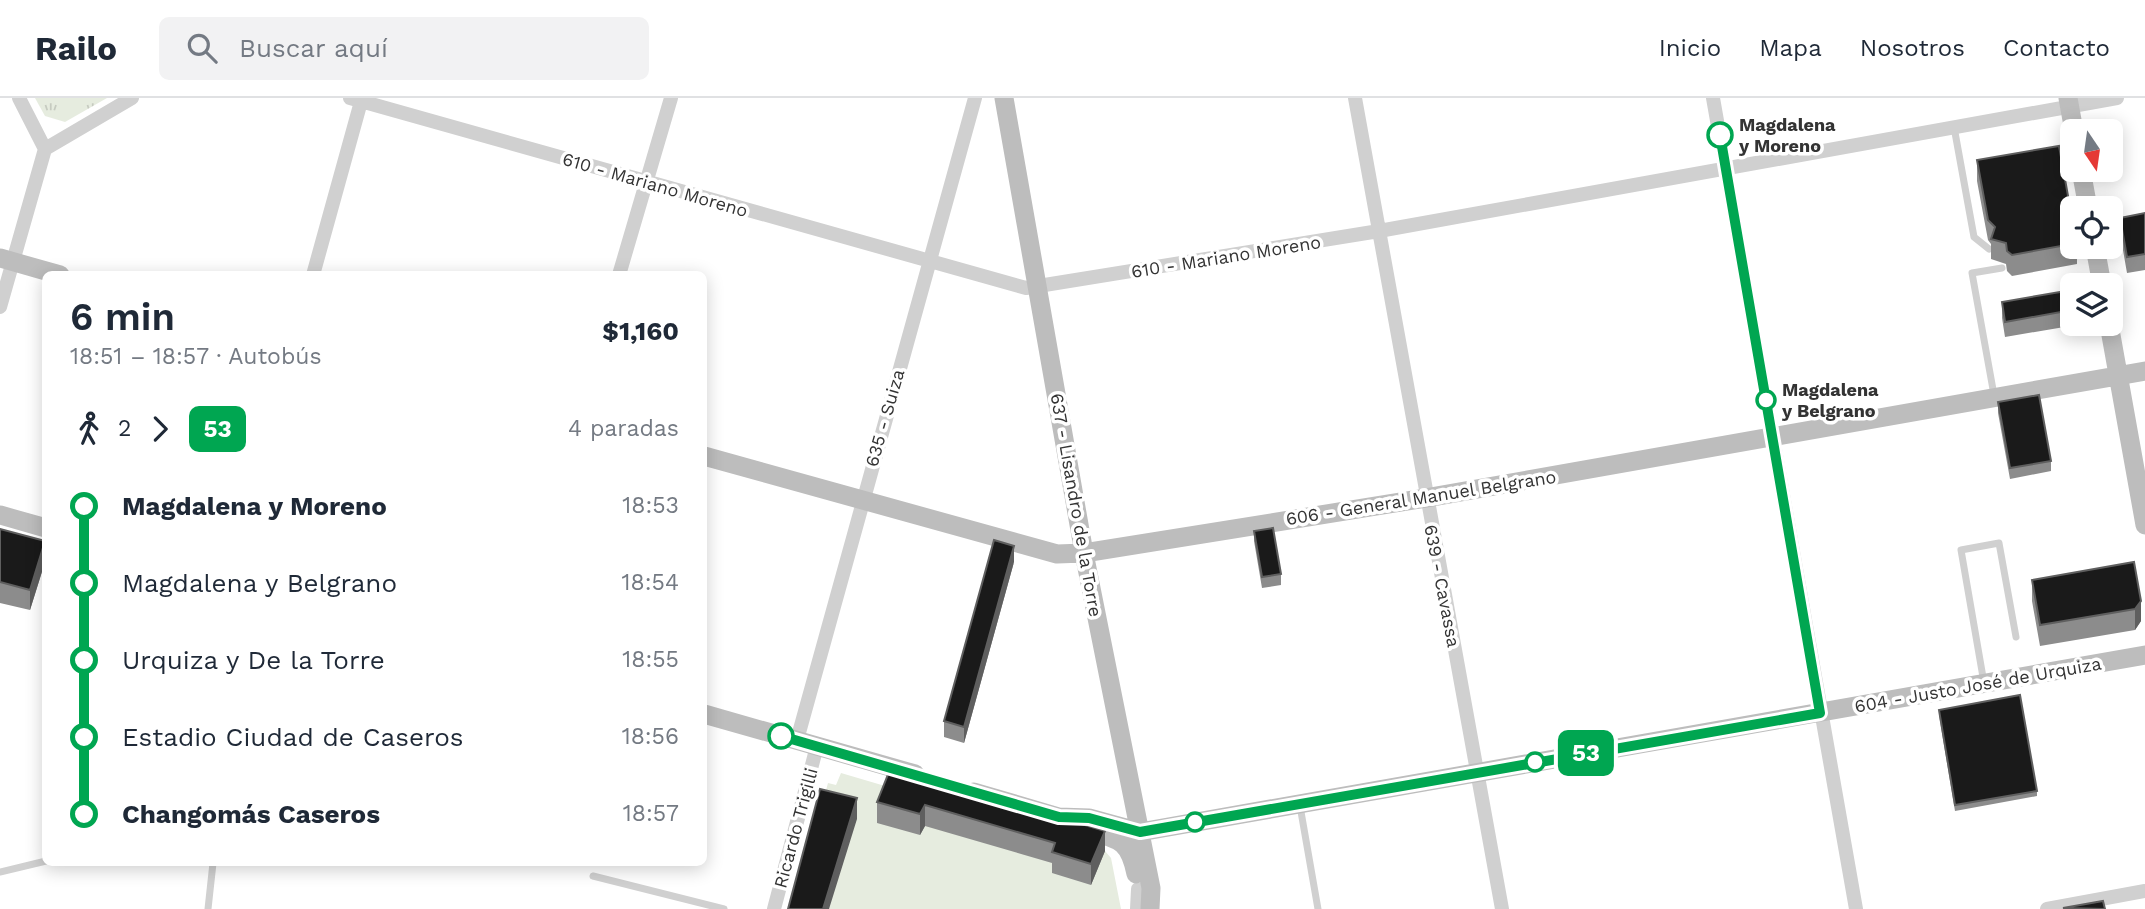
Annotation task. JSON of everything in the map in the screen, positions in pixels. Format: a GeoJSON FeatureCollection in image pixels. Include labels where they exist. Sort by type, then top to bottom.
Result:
{"type":"FeatureCollection","features":[{"type":"Feature","properties":{"kind":"street"},"geometry":{"type":"LineString","coordinates":[[19,98],[45,149]]}},
{"type":"Feature","properties":{"kind":"street"},"geometry":{"type":"LineString","coordinates":[[0,307],[6,260],[45,149],[132,98]]}},
{"type":"Feature","properties":{"kind":"street"},"geometry":{"type":"LineString","coordinates":[[621,271],[644,183],[671,98]]}},
{"type":"Feature","properties":{"kind":"street","name":"635 - Suiza"},"geometry":{"type":"LineString","coordinates":[[797,740],[975,98]]}},
{"type":"Feature","properties":{"kind":"street","name":"637 - Lisandro de la Torre"},"geometry":{"type":"LineString","coordinates":[[1004,98],[1084,553],[1140,832],[1142,895],[1159,909]]}},
{"type":"Feature","properties":{"kind":"street","name":"639 - Cavassa"},"geometry":{"type":"LineString","coordinates":[[1355,98],[1502,909]]}},
{"type":"Feature","properties":{"kind":"street"},"geometry":{"type":"LineString","coordinates":[[1713,98],[1856,909]]}},
{"type":"Feature","properties":{"kind":"street","name":"610 - Mariano Moreno"},"geometry":{"type":"LineString","coordinates":[[358,99],[644,183],[1026,288],[1037,288],[1379,231],[1954,127],[2069,102],[2117,98]]}},
{"type":"Feature","properties":{"kind":"street"},"geometry":{"type":"LineString","coordinates":[[314,271],[358,99]]}},
{"type":"Feature","properties":{"kind":"street"},"geometry":{"type":"LineString","coordinates":[[6,260],[46,271]]}},
{"type":"Feature","properties":{"kind":"street"},"geometry":{"type":"LineString","coordinates":[[2111,336],[2145,525]]}},
{"type":"Feature","properties":{"kind":"street","name":"606 - General Manuel Belgrano"},"geometry":{"type":"LineString","coordinates":[[707,457],[1057,554],[1084,553],[1773,439],[2145,371]]}},
{"type":"Feature","properties":{"kind":"street"},"geometry":{"type":"LineString","coordinates":[[0,515],[42,527]]}},
{"type":"Feature","properties":{"kind":"street","name":"604 - Justo José de Urquiza"},"geometry":{"type":"LineString","coordinates":[[707,716],[1059,817],[1089,818],[1140,832],[2145,655]]}},
{"type":"Feature","properties":{"kind":"street","name":"Ricardo Trigilli"},"geometry":{"type":"LineString","coordinates":[[774,909],[817,746]]}},
{"type":"Feature","properties":{"kind":"street"},"geometry":{"type":"LineString","coordinates":[[1059,817],[1125,845],[1132,856],[1147,909]]}},
{"type":"Feature","properties":{"kind":"street"},"geometry":{"type":"LineString","coordinates":[[2047,909],[2145,891]]}},
{"type":"Feature","properties":{"kind":"lane"},"geometry":{"type":"LineString","coordinates":[[1954,127],[1974,237],[1989,249]]}},
{"type":"Feature","properties":{"kind":"lane"},"geometry":{"type":"LineString","coordinates":[[1994,399],[1972,273],[2002,268]]}},
{"type":"Feature","properties":{"kind":"lane"},"geometry":{"type":"LineString","coordinates":[[1984,684],[1961,550],[1999,543],[2016,637]]}},
{"type":"Feature","properties":{"kind":"lane"},"geometry":{"type":"LineString","coordinates":[[1300,804],[1318,909]]}},
{"type":"Feature","properties":{"kind":"lane"},"geometry":{"type":"LineString","coordinates":[[0,872],[42,862]]}},
{"type":"Feature","properties":{"kind":"lane"},"geometry":{"type":"LineString","coordinates":[[208,909],[213,866]]}},
{"type":"Feature","properties":{"kind":"lane"},"geometry":{"type":"LineString","coordinates":[[593,876],[724,909]]}},
{"type":"Feature","properties":{"kind":"green space"},"geometry":{"type":"Polygon","coordinates":[[[35,98],[107,98],[65,122],[45,116],[35,98]]]}},
{"type":"Feature","properties":{"kind":"green space"},"geometry":{"type":"Polygon","coordinates":[[[841,773],[1105,851],[1111,858],[1121,909],[793,909],[828,783],[836,785],[841,773]]]}},
{"type":"Feature","properties":{"kind":"building"},"geometry":{"type":"Polygon","coordinates":[[[2059,146],[2060,182],[2066,182],[2068,196],[2060,196],[2060,246],[2012,255],[2007,251],[2006,243],[1991,239],[1995,227],[1988,220],[1977,160],[2059,146]]]}},
{"type":"Feature","properties":{"kind":"building"},"geometry":{"type":"Polygon","coordinates":[[[2145,213],[2145,254],[2127,257],[2123,217],[2145,213]]]}},
{"type":"Feature","properties":{"kind":"building"},"geometry":{"type":"Polygon","coordinates":[[[2060,292],[2060,312],[2005,322],[2002,302],[2060,292]]]}},
{"type":"Feature","properties":{"kind":"building"},"geometry":{"type":"Polygon","coordinates":[[[2039,395],[2051,461],[2010,468],[1998,402],[2039,395]]]}},
{"type":"Feature","properties":{"kind":"building"},"geometry":{"type":"Polygon","coordinates":[[[1273,528],[1281,574],[1262,577],[1254,531],[1273,528]]]}},
{"type":"Feature","properties":{"kind":"building"},"geometry":{"type":"Polygon","coordinates":[[[0,529],[42,540],[42,551],[30,590],[0,582],[0,529]]]}},
{"type":"Feature","properties":{"kind":"building"},"geometry":{"type":"Polygon","coordinates":[[[994,540],[1014,546],[964,727],[944,721],[994,540]]]}},
{"type":"Feature","properties":{"kind":"building"},"geometry":{"type":"Polygon","coordinates":[[[2134,562],[2141,601],[2135,609],[2040,625],[2032,580],[2134,562]]]}},
{"type":"Feature","properties":{"kind":"building"},"geometry":{"type":"Polygon","coordinates":[[[2020,695],[2037,791],[1955,805],[1939,710],[2020,695]]]}},
{"type":"Feature","properties":{"kind":"building"},"geometry":{"type":"Polygon","coordinates":[[[891,767],[1105,831],[1091,864],[1052,852],[1055,843],[925,805],[920,814],[877,802],[891,767]]]}},
{"type":"Feature","properties":{"kind":"building"},"geometry":{"type":"Polygon","coordinates":[[[820,789],[857,798],[823,909],[788,909],[820,789]]]}},
{"type":"Feature","properties":{"kind":"building"},"geometry":{"type":"Polygon","coordinates":[[[2103,901],[2105,909],[2063,908],[2103,901]]]}},
{"type":"Feature","properties":{"kind":"bus line","name":"53"},"geometry":{"type":"LineString","coordinates":[[781,736],[1059,817],[1089,818],[1140,832],[1820,713],[1720,135]]}},
{"type":"Feature","properties":{"kind":"place","name":"Magdalena y Moreno"},"geometry":{"type":"Point","coordinates":[1720,135]}},
{"type":"Feature","properties":{"kind":"place","name":"Magdalena y Belgrano"},"geometry":{"type":"Point","coordinates":[1766,400]}}]}
